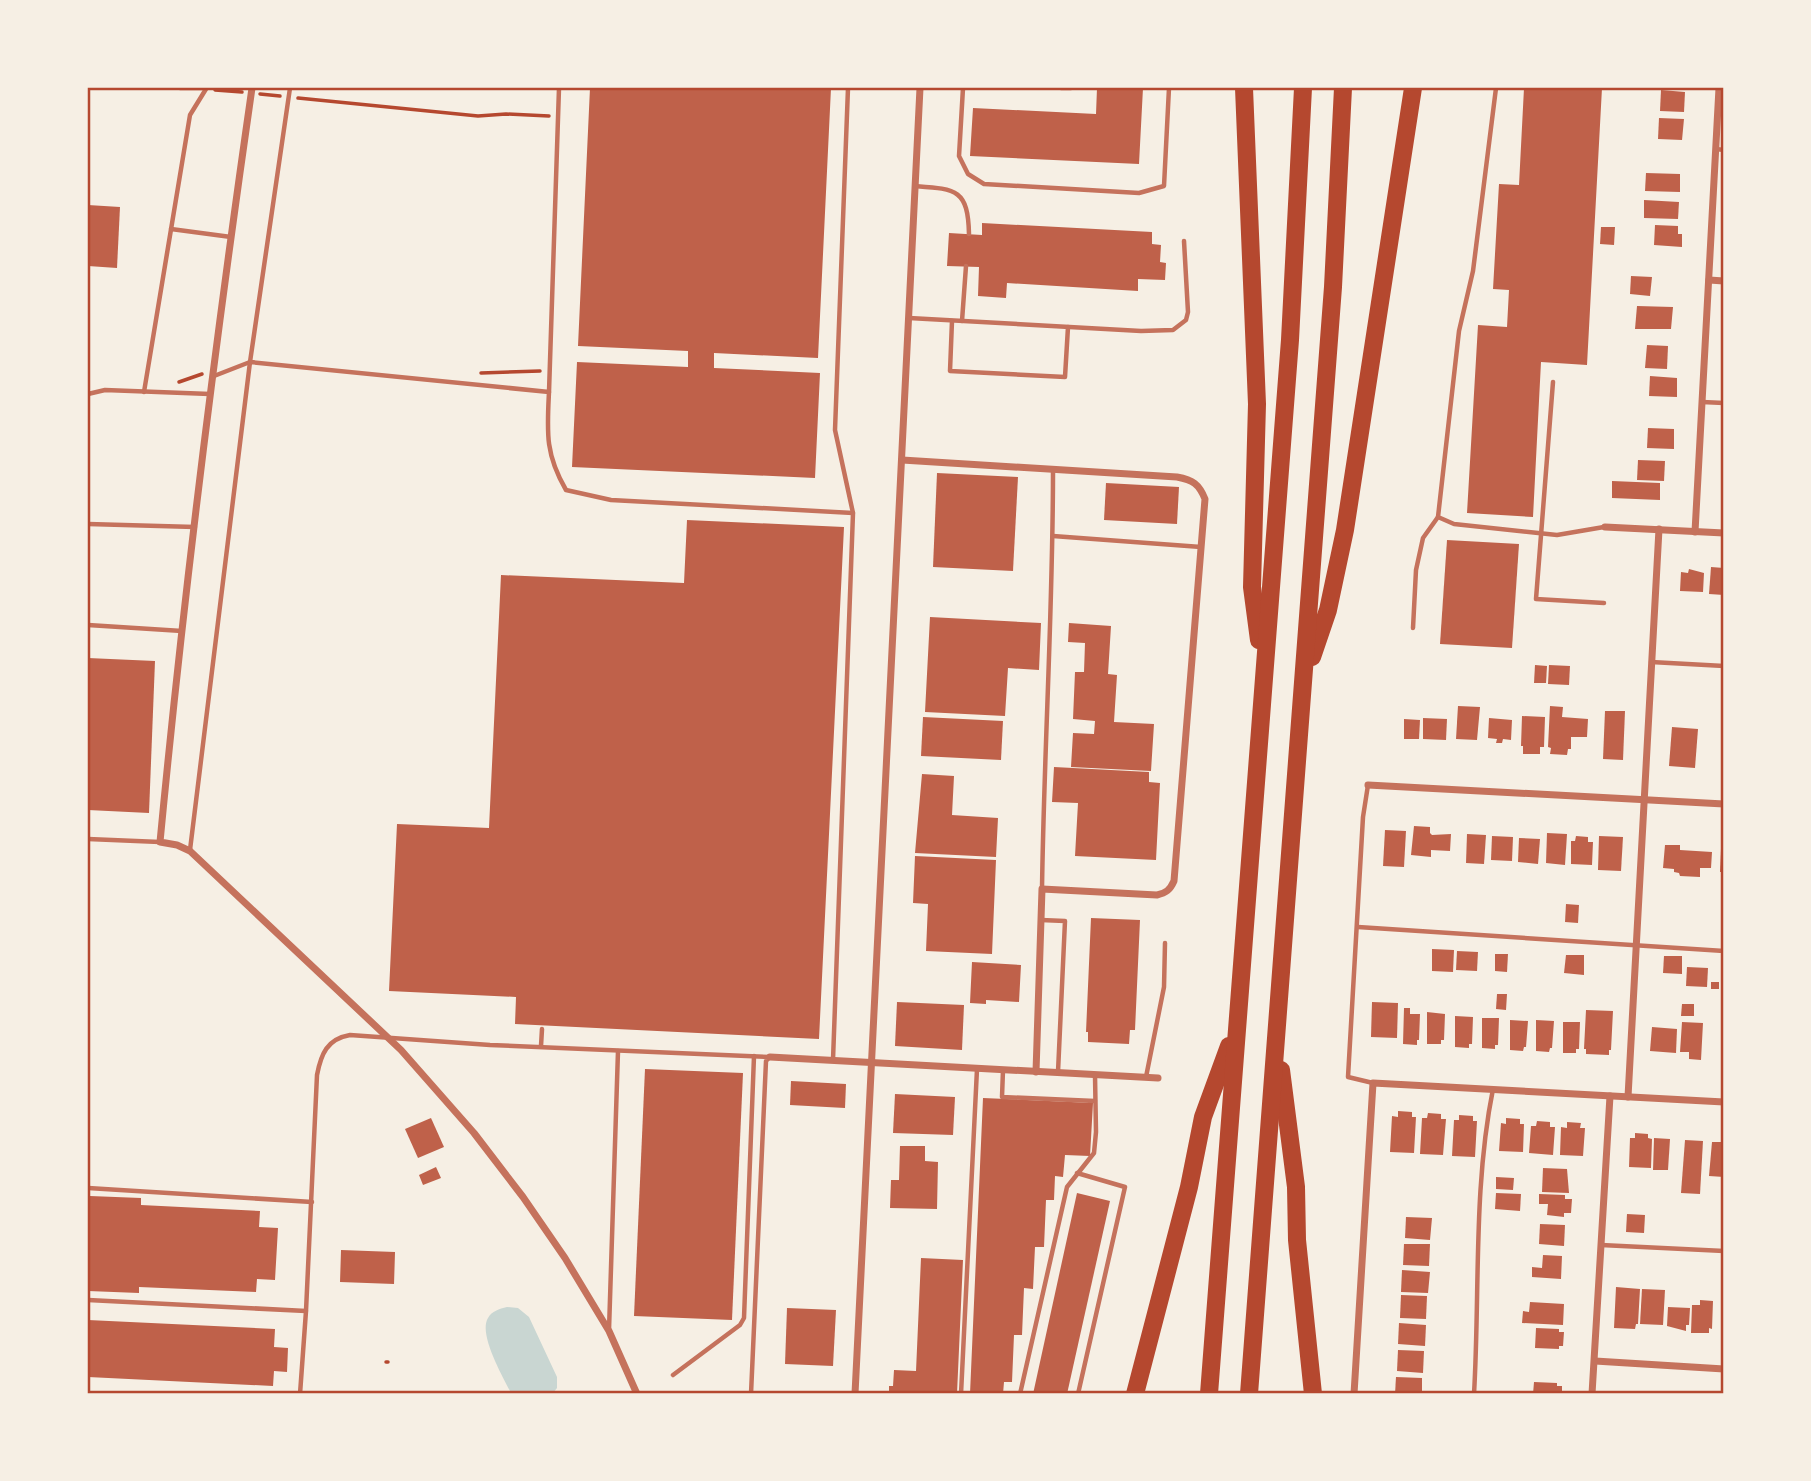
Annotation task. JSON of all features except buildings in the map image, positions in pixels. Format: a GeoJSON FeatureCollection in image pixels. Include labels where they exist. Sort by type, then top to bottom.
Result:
{"type":"FeatureCollection","features":[{"type":"Feature","properties":{"kind":"highway"},"geometry":{"type":"LineString","coordinates":[[1244,88],[1257,404],[1252,587],[1264,679]]}},
{"type":"Feature","properties":{"kind":"highway"},"geometry":{"type":"LineString","coordinates":[[1209,1394],[1290,340],[1303,88]]}},
{"type":"Feature","properties":{"kind":"highway"},"geometry":{"type":"LineString","coordinates":[[1249,1394],[1333,287],[1343,88]]}},
{"type":"Feature","properties":{"kind":"highway"},"geometry":{"type":"LineString","coordinates":[[1304,680],[1328,610],[1345,530],[1413,88]]}},
{"type":"Feature","properties":{"kind":"highway"},"geometry":{"type":"LineString","coordinates":[[1135,1394],[1189,1187],[1203,1117],[1237,1026]]}},
{"type":"Feature","properties":{"kind":"highway"},"geometry":{"type":"LineString","coordinates":[[1276,1031],[1296,1187],[1297,1240],[1313,1394]]}},
{"type":"Feature","properties":{"kind":"street"},"geometry":{"type":"LineString","coordinates":[[855,1394],[920,88]]}},
{"type":"Feature","properties":{"kind":"street"},"geometry":{"type":"LineString","coordinates":[[1695,532],[1709,280],[1720,150],[1719,88]]}},
{"type":"Feature","properties":{"kind":"street"},"geometry":{"type":"LineString","coordinates":[[252,90],[182,631],[160,842],[190,851],[417,1066],[445,1098],[523,1196],[565,1258],[609,1331],[637,1394]]}},
{"type":"Feature","properties":{"kind":"street"},"geometry":{"type":"LineString","coordinates":[[1709,280],[1724,281]]}},
{"type":"Feature","properties":{"kind":"street"},"geometry":{"type":"LineString","coordinates":[[902,460],[1190,479],[1200,487],[1205,499],[1174,881],[1165,894],[1157,895],[1042,889],[1036,1072]]}},
{"type":"Feature","properties":{"kind":"street"},"geometry":{"type":"LineString","coordinates":[[1605,527],[1724,533]]}},
{"type":"Feature","properties":{"kind":"street"},"geometry":{"type":"LineString","coordinates":[[1628,1097],[1659,529]]}},
{"type":"Feature","properties":{"kind":"street"},"geometry":{"type":"LineString","coordinates":[[1368,785],[1724,804]]}},
{"type":"Feature","properties":{"kind":"street"},"geometry":{"type":"LineString","coordinates":[[770,1056],[1158,1078]]}},
{"type":"Feature","properties":{"kind":"street"},"geometry":{"type":"LineString","coordinates":[[1354,1394],[1373,1083],[1724,1102]]}},
{"type":"Feature","properties":{"kind":"street"},"geometry":{"type":"LineString","coordinates":[[1592,1394],[1610,1096]]}},
{"type":"Feature","properties":{"kind":"street"},"geometry":{"type":"LineString","coordinates":[[1595,1361],[1724,1369]]}},
{"type":"Feature","properties":{"kind":"lane"},"geometry":{"type":"LineString","coordinates":[[180,88],[206,88]]}},
{"type":"Feature","properties":{"kind":"lane"},"geometry":{"type":"LineString","coordinates":[[144,392],[190,115],[206,88]]}},
{"type":"Feature","properties":{"kind":"lane"},"geometry":{"type":"LineString","coordinates":[[190,851],[250,362],[290,88]]}},
{"type":"Feature","properties":{"kind":"lane"},"geometry":{"type":"LineString","coordinates":[[559,88],[547,441],[554,469],[565,490],[611,500],[853,513]]}},
{"type":"Feature","properties":{"kind":"lane"},"geometry":{"type":"LineString","coordinates":[[833,1060],[853,513],[835,430],[848,88]]}},
{"type":"Feature","properties":{"kind":"lane"},"geometry":{"type":"LineString","coordinates":[[963,88],[959,156],[968,174],[984,184],[1139,193],[1164,186],[1168,88]]}},
{"type":"Feature","properties":{"kind":"lane"},"geometry":{"type":"LineString","coordinates":[[1061,88],[1071,88]]}},
{"type":"Feature","properties":{"kind":"lane"},"geometry":{"type":"LineString","coordinates":[[1413,628],[1416,570],[1423,538],[1438,517],[1459,331],[1473,271],[1496,88]]}},
{"type":"Feature","properties":{"kind":"lane"},"geometry":{"type":"LineString","coordinates":[[915,186],[950,189],[959,193],[967,207],[969,234]]}},
{"type":"Feature","properties":{"kind":"lane"},"geometry":{"type":"LineString","coordinates":[[171,229],[231,237]]}},
{"type":"Feature","properties":{"kind":"lane"},"geometry":{"type":"LineString","coordinates":[[909,318],[1164,331],[1182,325],[1188,312],[1184,241]]}},
{"type":"Feature","properties":{"kind":"lane"},"geometry":{"type":"LineString","coordinates":[[961,321],[966,266]]}},
{"type":"Feature","properties":{"kind":"lane"},"geometry":{"type":"LineString","coordinates":[[952,321],[950,371],[1065,377],[1068,327]]}},
{"type":"Feature","properties":{"kind":"lane"},"geometry":{"type":"LineString","coordinates":[[214,376],[250,362],[549,392]]}},
{"type":"Feature","properties":{"kind":"lane"},"geometry":{"type":"LineString","coordinates":[[1553,382],[1536,599],[1604,603]]}},
{"type":"Feature","properties":{"kind":"lane"},"geometry":{"type":"LineString","coordinates":[[88,394],[105,390],[211,394]]}},
{"type":"Feature","properties":{"kind":"lane"},"geometry":{"type":"LineString","coordinates":[[1702,402],[1724,403]]}},
{"type":"Feature","properties":{"kind":"lane"},"geometry":{"type":"LineString","coordinates":[[1042,889],[1053,471]]}},
{"type":"Feature","properties":{"kind":"lane"},"geometry":{"type":"LineString","coordinates":[[1438,517],[1454,524],[1557,535],[1605,527]]}},
{"type":"Feature","properties":{"kind":"lane"},"geometry":{"type":"LineString","coordinates":[[88,524],[195,527]]}},
{"type":"Feature","properties":{"kind":"lane"},"geometry":{"type":"LineString","coordinates":[[1053,536],[1201,547]]}},
{"type":"Feature","properties":{"kind":"lane"},"geometry":{"type":"LineString","coordinates":[[88,625],[182,631]]}},
{"type":"Feature","properties":{"kind":"lane"},"geometry":{"type":"LineString","coordinates":[[1651,662],[1724,666]]}},
{"type":"Feature","properties":{"kind":"lane"},"geometry":{"type":"LineString","coordinates":[[1368,785],[1363,817],[1348,1077],[1373,1083]]}},
{"type":"Feature","properties":{"kind":"lane"},"geometry":{"type":"LineString","coordinates":[[88,839],[160,842]]}},
{"type":"Feature","properties":{"kind":"lane"},"geometry":{"type":"LineString","coordinates":[[1041,920],[1065,921],[1058,1073]]}},
{"type":"Feature","properties":{"kind":"lane"},"geometry":{"type":"LineString","coordinates":[[1358,927],[1724,951]]}},
{"type":"Feature","properties":{"kind":"lane"},"geometry":{"type":"LineString","coordinates":[[1146,1077],[1164,988],[1165,943]]}},
{"type":"Feature","properties":{"kind":"lane"},"geometry":{"type":"LineString","coordinates":[[541,1046],[542,1029]]}},
{"type":"Feature","properties":{"kind":"lane"},"geometry":{"type":"LineString","coordinates":[[300,1394],[312,1202],[315,1101],[324,1049],[340,1037],[383,1036],[490,1045],[770,1056]]}},
{"type":"Feature","properties":{"kind":"lane"},"geometry":{"type":"LineString","coordinates":[[609,1331],[618,1051]]}},
{"type":"Feature","properties":{"kind":"lane"},"geometry":{"type":"LineString","coordinates":[[673,1375],[740,1325],[744,1318],[754,1056]]}},
{"type":"Feature","properties":{"kind":"lane"},"geometry":{"type":"LineString","coordinates":[[751,1394],[766,1061],[770,1056]]}},
{"type":"Feature","properties":{"kind":"lane"},"geometry":{"type":"LineString","coordinates":[[961,1394],[977,1069]]}},
{"type":"Feature","properties":{"kind":"lane"},"geometry":{"type":"LineString","coordinates":[[1003,1070],[1002,1097],[1096,1101]]}},
{"type":"Feature","properties":{"kind":"lane"},"geometry":{"type":"LineString","coordinates":[[1020,1394],[1067,1186],[1094,1153],[1095,1074]]}},
{"type":"Feature","properties":{"kind":"lane"},"geometry":{"type":"LineString","coordinates":[[1474,1394],[1480,1213],[1486,1121],[1493,1089]]}},
{"type":"Feature","properties":{"kind":"lane"},"geometry":{"type":"LineString","coordinates":[[1076,1172],[1125,1187],[1078,1394]]}},
{"type":"Feature","properties":{"kind":"lane"},"geometry":{"type":"LineString","coordinates":[[88,1188],[312,1202]]}},
{"type":"Feature","properties":{"kind":"lane"},"geometry":{"type":"LineString","coordinates":[[1601,1245],[1724,1251]]}},
{"type":"Feature","properties":{"kind":"lane"},"geometry":{"type":"LineString","coordinates":[[88,1300],[306,1311]]}},
{"type":"Feature","properties":{"kind":"path"},"geometry":{"type":"LineString","coordinates":[[206,88],[252,90],[289,97],[478,116],[506,114],[558,117]]}},
{"type":"Feature","properties":{"kind":"shaded area"},"geometry":{"type":"Polygon","coordinates":[[[507,1307],[518,1308],[529,1317],[557,1377],[557,1388],[553,1393],[511,1393],[493,1356],[486,1334],[488,1318],[507,1307]]]}}]}
